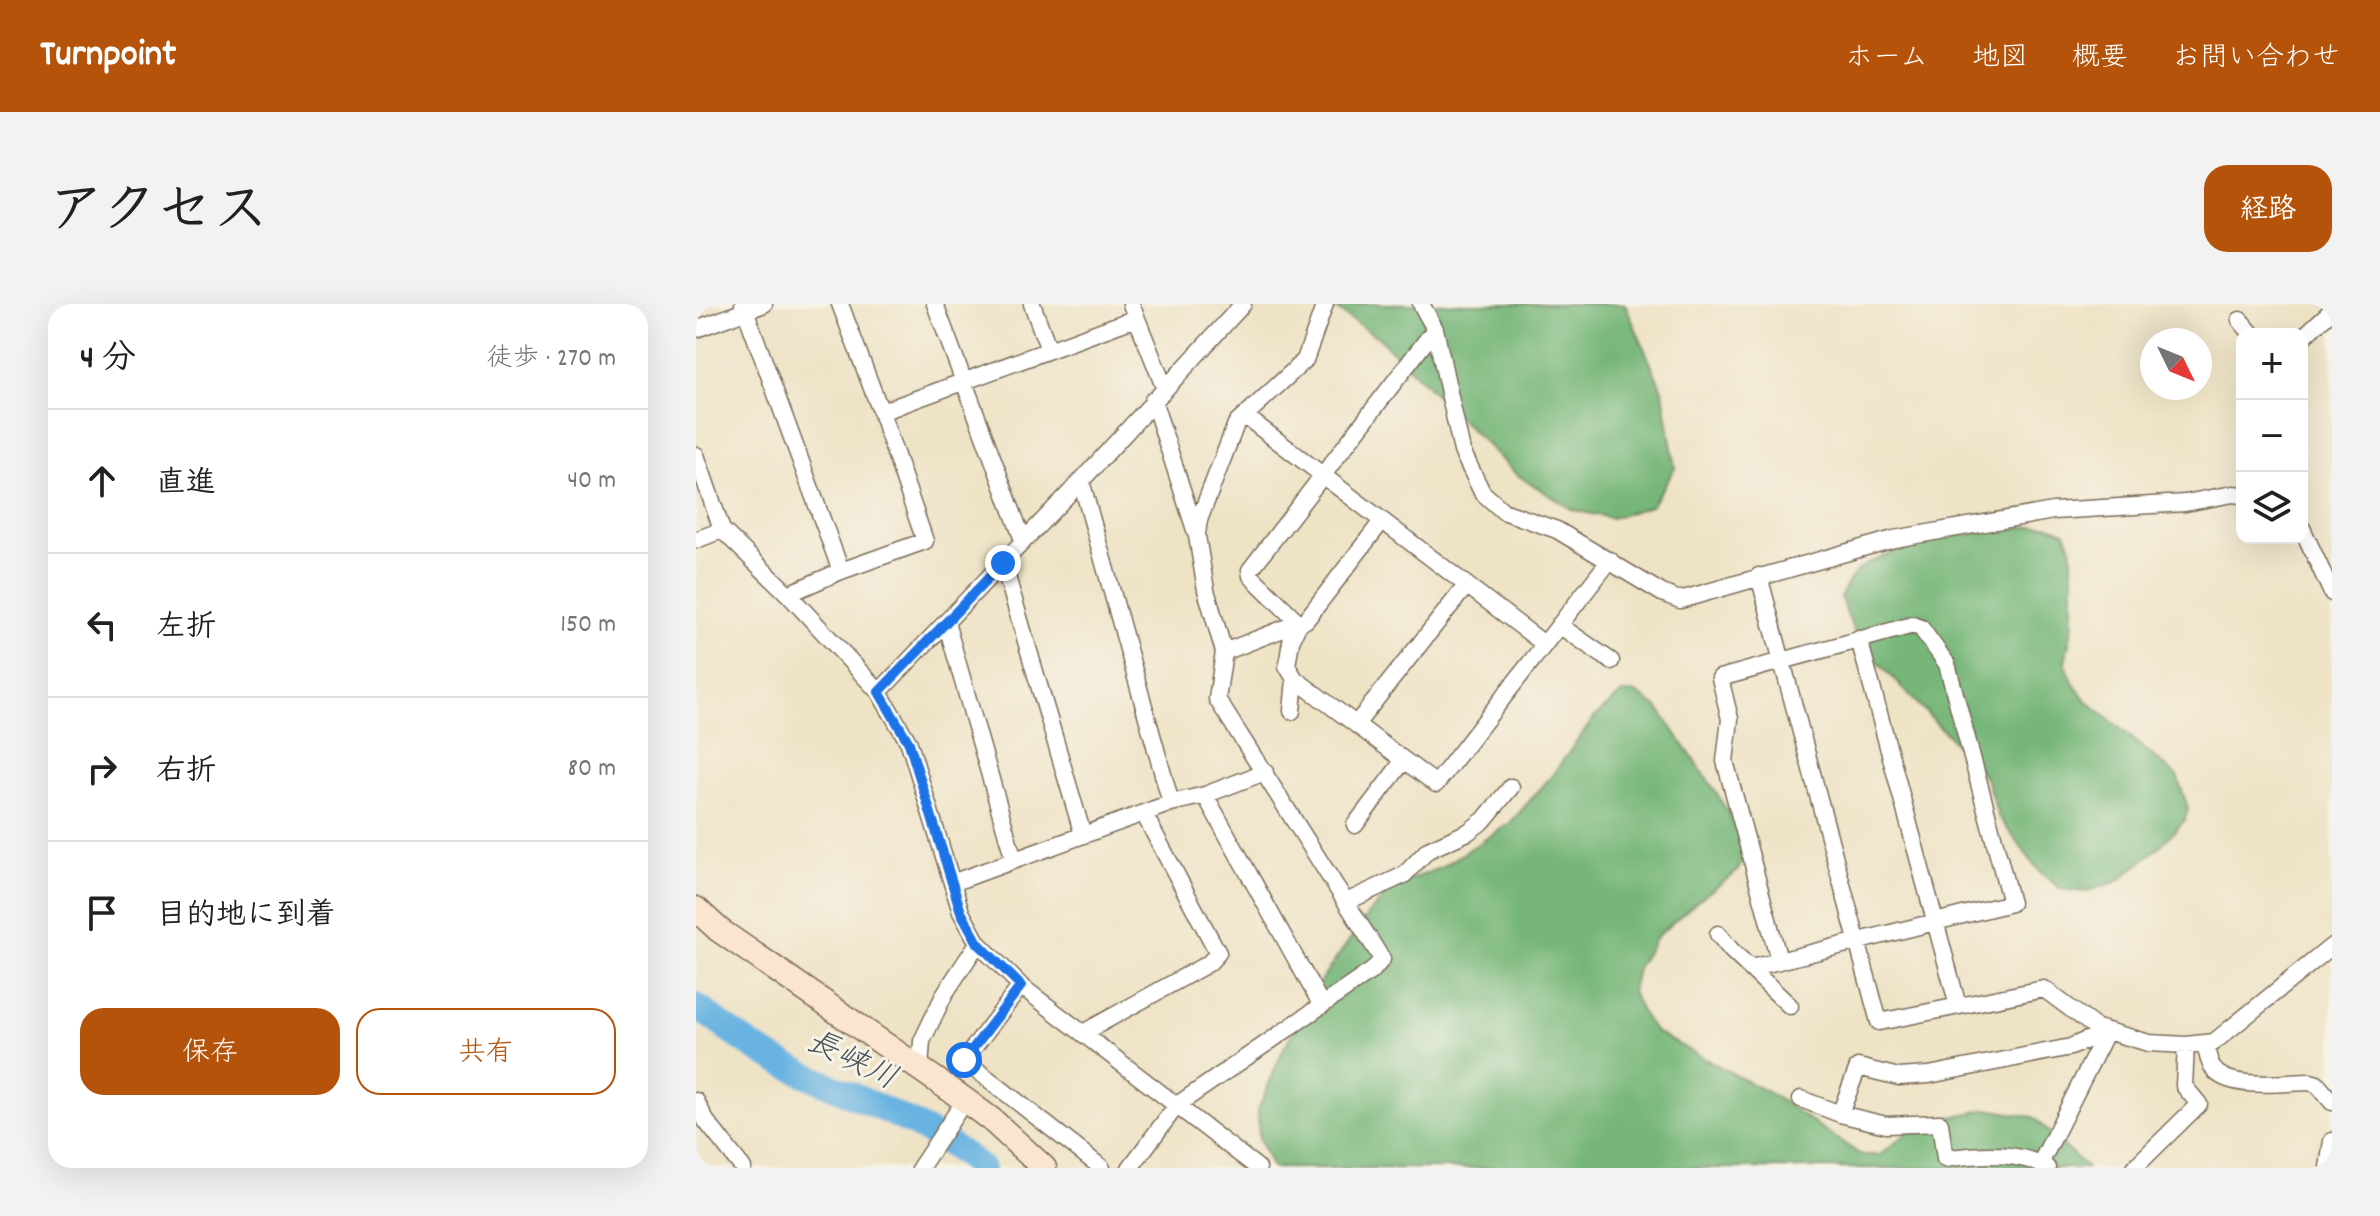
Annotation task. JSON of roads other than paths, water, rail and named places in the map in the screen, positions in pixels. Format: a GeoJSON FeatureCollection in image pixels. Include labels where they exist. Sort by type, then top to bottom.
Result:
{"type":"FeatureCollection","features":[{"type":"Feature","properties":{"kind":"street"},"geometry":{"type":"LineString","coordinates":[[696,329],[745,308],[764,304]]}},
{"type":"Feature","properties":{"kind":"street"},"geometry":{"type":"LineString","coordinates":[[788,594],[925,541],[840,304]]}},
{"type":"Feature","properties":{"kind":"street"},"geometry":{"type":"LineString","coordinates":[[935,304],[1023,540]]}},
{"type":"Feature","properties":{"kind":"street"},"geometry":{"type":"LineString","coordinates":[[1032,304],[1049,350]]}},
{"type":"Feature","properties":{"kind":"street"},"geometry":{"type":"LineString","coordinates":[[1197,536],[1199,520],[1236,424],[1305,360],[1325,304]]}},
{"type":"Feature","properties":{"kind":"street"},"geometry":{"type":"LineString","coordinates":[[1421,304],[1435,329],[1462,451],[1482,492],[1503,511],[1557,530],[1662,593],[1680,600],[1894,539],[2053,511],[2185,503],[2236,494]]}},
{"type":"Feature","properties":{"kind":"street"},"geometry":{"type":"LineString","coordinates":[[879,692],[1081,481],[1237,307]]}},
{"type":"Feature","properties":{"kind":"street"},"geometry":{"type":"LineString","coordinates":[[745,308],[841,571]]}},
{"type":"Feature","properties":{"kind":"street"},"geometry":{"type":"LineString","coordinates":[[2308,332],[2332,310]]}},
{"type":"Feature","properties":{"kind":"street"},"geometry":{"type":"LineString","coordinates":[[881,412],[1049,350],[1133,311],[1197,536],[1206,590],[1224,652],[1217,699],[1382,959],[1373,970],[1177,1105],[1130,1168]]}},
{"type":"Feature","properties":{"kind":"street"},"geometry":{"type":"LineString","coordinates":[[2240,320],[2247,328]]}},
{"type":"Feature","properties":{"kind":"street"},"geometry":{"type":"LineString","coordinates":[[1299,623],[1251,576],[1250,570],[1435,329]]}},
{"type":"Feature","properties":{"kind":"street"},"geometry":{"type":"LineString","coordinates":[[1245,416],[1544,644]]}},
{"type":"Feature","properties":{"kind":"street"},"geometry":{"type":"LineString","coordinates":[[696,455],[722,530],[788,594],[879,692],[909,743],[961,912],[978,943],[1021,986],[1258,1168]]}},
{"type":"Feature","properties":{"kind":"street"},"geometry":{"type":"LineString","coordinates":[[1081,481],[1171,803]]}},
{"type":"Feature","properties":{"kind":"street"},"geometry":{"type":"LineString","coordinates":[[1224,652],[1306,620],[1382,521]]}},
{"type":"Feature","properties":{"kind":"street"},"geometry":{"type":"LineString","coordinates":[[696,540],[722,530]]}},
{"type":"Feature","properties":{"kind":"street"},"geometry":{"type":"LineString","coordinates":[[2308,541],[2332,593]]}},
{"type":"Feature","properties":{"kind":"street"},"geometry":{"type":"LineString","coordinates":[[1299,623],[1291,641],[1287,666],[1295,679],[1436,784],[1610,560]]}},
{"type":"Feature","properties":{"kind":"street"},"geometry":{"type":"LineString","coordinates":[[1003,563],[1083,835]]}},
{"type":"Feature","properties":{"kind":"street"},"geometry":{"type":"LineString","coordinates":[[1759,576],[1879,1022],[2044,989],[2095,1027],[2107,1031],[2149,1043],[2186,1045],[2214,1042],[2332,946]]}},
{"type":"Feature","properties":{"kind":"street"},"geometry":{"type":"LineString","coordinates":[[1357,723],[1466,586]]}},
{"type":"Feature","properties":{"kind":"street"},"geometry":{"type":"LineString","coordinates":[[946,622],[1014,860]]}},
{"type":"Feature","properties":{"kind":"street"},"geometry":{"type":"LineString","coordinates":[[1559,625],[1611,661]]}},
{"type":"Feature","properties":{"kind":"street"},"geometry":{"type":"LineString","coordinates":[[1751,968],[2011,903],[1947,664],[1921,628],[1913,625],[1720,678],[1730,719],[1725,761],[1779,960]]}},
{"type":"Feature","properties":{"kind":"street"},"geometry":{"type":"LineString","coordinates":[[1859,639],[1958,1006]]}},
{"type":"Feature","properties":{"kind":"street"},"geometry":{"type":"LineString","coordinates":[[1292,711],[1295,679]]}},
{"type":"Feature","properties":{"kind":"street"},"geometry":{"type":"LineString","coordinates":[[1355,825],[1404,760]]}},
{"type":"Feature","properties":{"kind":"street"},"geometry":{"type":"LineString","coordinates":[[952,883],[1265,772]]}},
{"type":"Feature","properties":{"kind":"street"},"geometry":{"type":"LineString","coordinates":[[1346,902],[1404,875],[1428,850],[1468,832],[1484,820],[1511,787]]}},
{"type":"Feature","properties":{"kind":"street"},"geometry":{"type":"LineString","coordinates":[[1205,795],[1321,1004]]}},
{"type":"Feature","properties":{"kind":"street"},"geometry":{"type":"LineString","coordinates":[[1083,1033],[1209,963],[1218,953],[1144,814]]}},
{"type":"Feature","properties":{"kind":"street"},"geometry":{"type":"LineString","coordinates":[[696,909],[719,930],[965,1100],[1044,1168]]}},
{"type":"Feature","properties":{"kind":"street"},"geometry":{"type":"LineString","coordinates":[[1718,934],[1790,1006]]}},
{"type":"Feature","properties":{"kind":"street"},"geometry":{"type":"LineString","coordinates":[[920,1068],[922,1041],[945,993],[978,943]]}},
{"type":"Feature","properties":{"kind":"street"},"geometry":{"type":"LineString","coordinates":[[1021,986],[964,1060],[1102,1168]]}},
{"type":"Feature","properties":{"kind":"street"},"geometry":{"type":"LineString","coordinates":[[1840,1114],[1858,1067],[1899,1077],[1929,1075],[2071,1047],[2107,1031]]}},
{"type":"Feature","properties":{"kind":"street"},"geometry":{"type":"LineString","coordinates":[[1801,1099],[1840,1114],[1886,1125],[1940,1123],[1945,1159],[1970,1155],[2014,1158],[2044,1166],[2107,1031]]}},
{"type":"Feature","properties":{"kind":"street"},"geometry":{"type":"LineString","coordinates":[[2205,1043],[2211,1065],[2220,1075],[2254,1083],[2310,1082],[2317,1084],[2332,1102]]}},
{"type":"Feature","properties":{"kind":"street"},"geometry":{"type":"LineString","coordinates":[[2134,1168],[2199,1104],[2184,1086],[2186,1045]]}},
{"type":"Feature","properties":{"kind":"street"},"geometry":{"type":"LineString","coordinates":[[920,1168],[965,1100]]}},
{"type":"Feature","properties":{"kind":"street"},"geometry":{"type":"LineString","coordinates":[[696,1101],[706,1121],[743,1168]]}},
{"type":"Feature","properties":{"kind":"street"},"geometry":{"type":"LineString","coordinates":[[2330,1164],[2332,1141]]}},
{"type":"Feature","properties":{"kind":"water"},"geometry":{"type":"Polygon","coordinates":[[[950,1137],[984,1157],[994,1168],[968,1168],[958,1158],[950,1137]]]}},
{"type":"Feature","properties":{"kind":"waterway","name":"長峡川"},"geometry":{"type":"LineString","coordinates":[[696,1006],[757,1049],[929,1132],[981,1168]]}}]}
